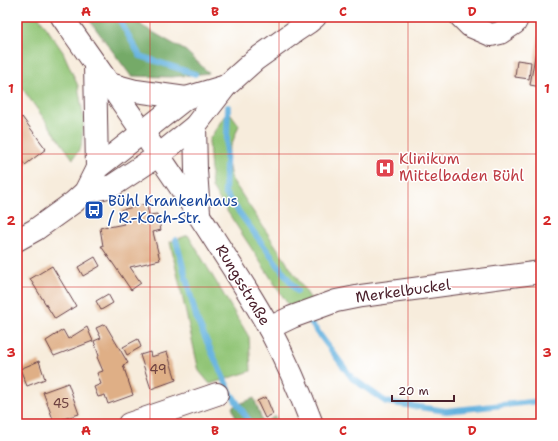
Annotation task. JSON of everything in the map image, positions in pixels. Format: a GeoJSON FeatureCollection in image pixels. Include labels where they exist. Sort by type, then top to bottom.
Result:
{"type":"FeatureCollection","features":[{"type":"Feature","properties":{"kind":"street","name":"Rungsstraße"},"geometry":{"type":"LineString","coordinates":[[62,17],[159,155],[199,214],[241,281],[269,328],[313,421]]}},
{"type":"Feature","properties":{"kind":"street"},"geometry":{"type":"LineString","coordinates":[[85,192],[112,186],[159,155],[195,126],[226,86],[255,60],[315,17]]}},
{"type":"Feature","properties":{"kind":"street"},"geometry":{"type":"LineString","coordinates":[[461,17],[470,26],[491,35],[505,30],[515,23],[518,17]]}},
{"type":"Feature","properties":{"kind":"street"},"geometry":{"type":"LineString","coordinates":[[95,64],[97,168]]}},
{"type":"Feature","properties":{"kind":"street"},"geometry":{"type":"LineString","coordinates":[[110,84],[136,91],[186,98]]}},
{"type":"Feature","properties":{"kind":"street"},"geometry":{"type":"LineString","coordinates":[[17,240],[35,230],[74,202],[85,192],[97,168],[142,131],[186,98],[226,86]]}},
{"type":"Feature","properties":{"kind":"street"},"geometry":{"type":"LineString","coordinates":[[195,126],[199,214]]}},
{"type":"Feature","properties":{"kind":"street","name":"Merkelbuckel"},"geometry":{"type":"LineString","coordinates":[[269,328],[292,317],[336,301],[361,296],[541,272]]}},
{"type":"Feature","properties":{"kind":"street"},"geometry":{"type":"LineString","coordinates":[[130,424],[217,394]]}},
{"type":"Feature","properties":{"kind":"green space"},"geometry":{"type":"Polygon","coordinates":[[[17,17],[39,17],[63,52],[78,86],[84,120],[81,147],[73,159],[17,81],[17,17]]]}},
{"type":"Feature","properties":{"kind":"green space"},"geometry":{"type":"Polygon","coordinates":[[[87,17],[136,17],[142,26],[186,51],[209,73],[172,77],[131,76],[87,17]]]}},
{"type":"Feature","properties":{"kind":"green space"},"geometry":{"type":"Polygon","coordinates":[[[228,110],[239,125],[227,157],[231,178],[314,304],[293,312],[212,188],[209,140],[228,110]]]}},
{"type":"Feature","properties":{"kind":"green space"},"geometry":{"type":"Polygon","coordinates":[[[188,235],[249,337],[251,371],[210,384],[199,371],[170,242],[188,235]]]}},
{"type":"Feature","properties":{"kind":"green space"},"geometry":{"type":"Polygon","coordinates":[[[254,398],[263,423],[275,416],[278,424],[238,424],[232,407],[254,398]]]}},
{"type":"Feature","properties":{"kind":"building"},"geometry":{"type":"Polygon","coordinates":[[[541,27],[541,87],[530,85],[541,27]]]}},
{"type":"Feature","properties":{"kind":"building"},"geometry":{"type":"Polygon","coordinates":[[[517,60],[531,62],[529,79],[515,77],[517,60]]]}},
{"type":"Feature","properties":{"kind":"building"},"geometry":{"type":"Polygon","coordinates":[[[22,117],[46,149],[25,165],[17,155],[17,121],[22,117]]]}},
{"type":"Feature","properties":{"kind":"building"},"geometry":{"type":"Polygon","coordinates":[[[146,204],[149,215],[157,214],[161,230],[153,232],[160,260],[130,267],[141,283],[131,290],[101,246],[103,246],[100,228],[124,224],[121,210],[146,204]]]}},
{"type":"Feature","properties":{"kind":"building"},"geometry":{"type":"Polygon","coordinates":[[[95,257],[100,266],[83,276],[78,267],[95,257]]]}},
{"type":"Feature","properties":{"kind":"building"},"geometry":{"type":"Polygon","coordinates":[[[52,266],[76,306],[55,319],[30,279],[52,266]]]}},
{"type":"Feature","properties":{"kind":"building"},"geometry":{"type":"Polygon","coordinates":[[[108,294],[113,303],[101,310],[96,301],[108,294]]]}},
{"type":"Feature","properties":{"kind":"building"},"geometry":{"type":"Polygon","coordinates":[[[105,324],[128,363],[123,365],[133,395],[108,404],[105,395],[98,397],[94,387],[101,384],[97,373],[103,371],[97,357],[99,356],[94,341],[101,338],[96,328],[105,324]]]}},
{"type":"Feature","properties":{"kind":"building"},"geometry":{"type":"Polygon","coordinates":[[[87,327],[93,341],[54,356],[46,341],[63,330],[68,339],[87,327]]]}},
{"type":"Feature","properties":{"kind":"building"},"geometry":{"type":"Polygon","coordinates":[[[138,339],[141,347],[127,355],[123,347],[138,339]]]}},
{"type":"Feature","properties":{"kind":"building"},"geometry":{"type":"Polygon","coordinates":[[[150,352],[151,357],[167,352],[176,380],[151,389],[140,355],[150,352]]]}},
{"type":"Feature","properties":{"kind":"building"},"geometry":{"type":"Polygon","coordinates":[[[39,361],[45,379],[27,386],[20,369],[39,361]]]}},
{"type":"Feature","properties":{"kind":"building"},"geometry":{"type":"Polygon","coordinates":[[[68,383],[79,414],[54,422],[43,392],[68,383]]]}},
{"type":"Feature","properties":{"kind":"building"},"geometry":{"type":"Polygon","coordinates":[[[17,394],[21,406],[17,408],[17,394]]]}},
{"type":"Feature","properties":{"kind":"building"},"geometry":{"type":"Polygon","coordinates":[[[266,397],[273,414],[265,418],[257,401],[266,397]]]}},
{"type":"Feature","properties":{"kind":"waterway"},"geometry":{"type":"LineString","coordinates":[[118,17],[140,56],[195,74]]}},
{"type":"Feature","properties":{"kind":"waterway"},"geometry":{"type":"LineString","coordinates":[[228,107],[225,193],[297,291]]}},
{"type":"Feature","properties":{"kind":"waterway"},"geometry":{"type":"LineString","coordinates":[[176,240],[197,320],[230,392],[251,424]]}},
{"type":"Feature","properties":{"kind":"waterway"},"geometry":{"type":"LineString","coordinates":[[308,319],[352,378],[386,402],[446,411],[541,401]]}},
{"type":"Feature","properties":{"kind":"place","name":"Klinikum Mittelbaden Bühl"},"geometry":{"type":"Point","coordinates":[385,168]}},
{"type":"Feature","properties":{"kind":"place","name":"Bühl Krankenhaus / R.-Koch-Str."},"geometry":{"type":"Point","coordinates":[94,210]}}]}
